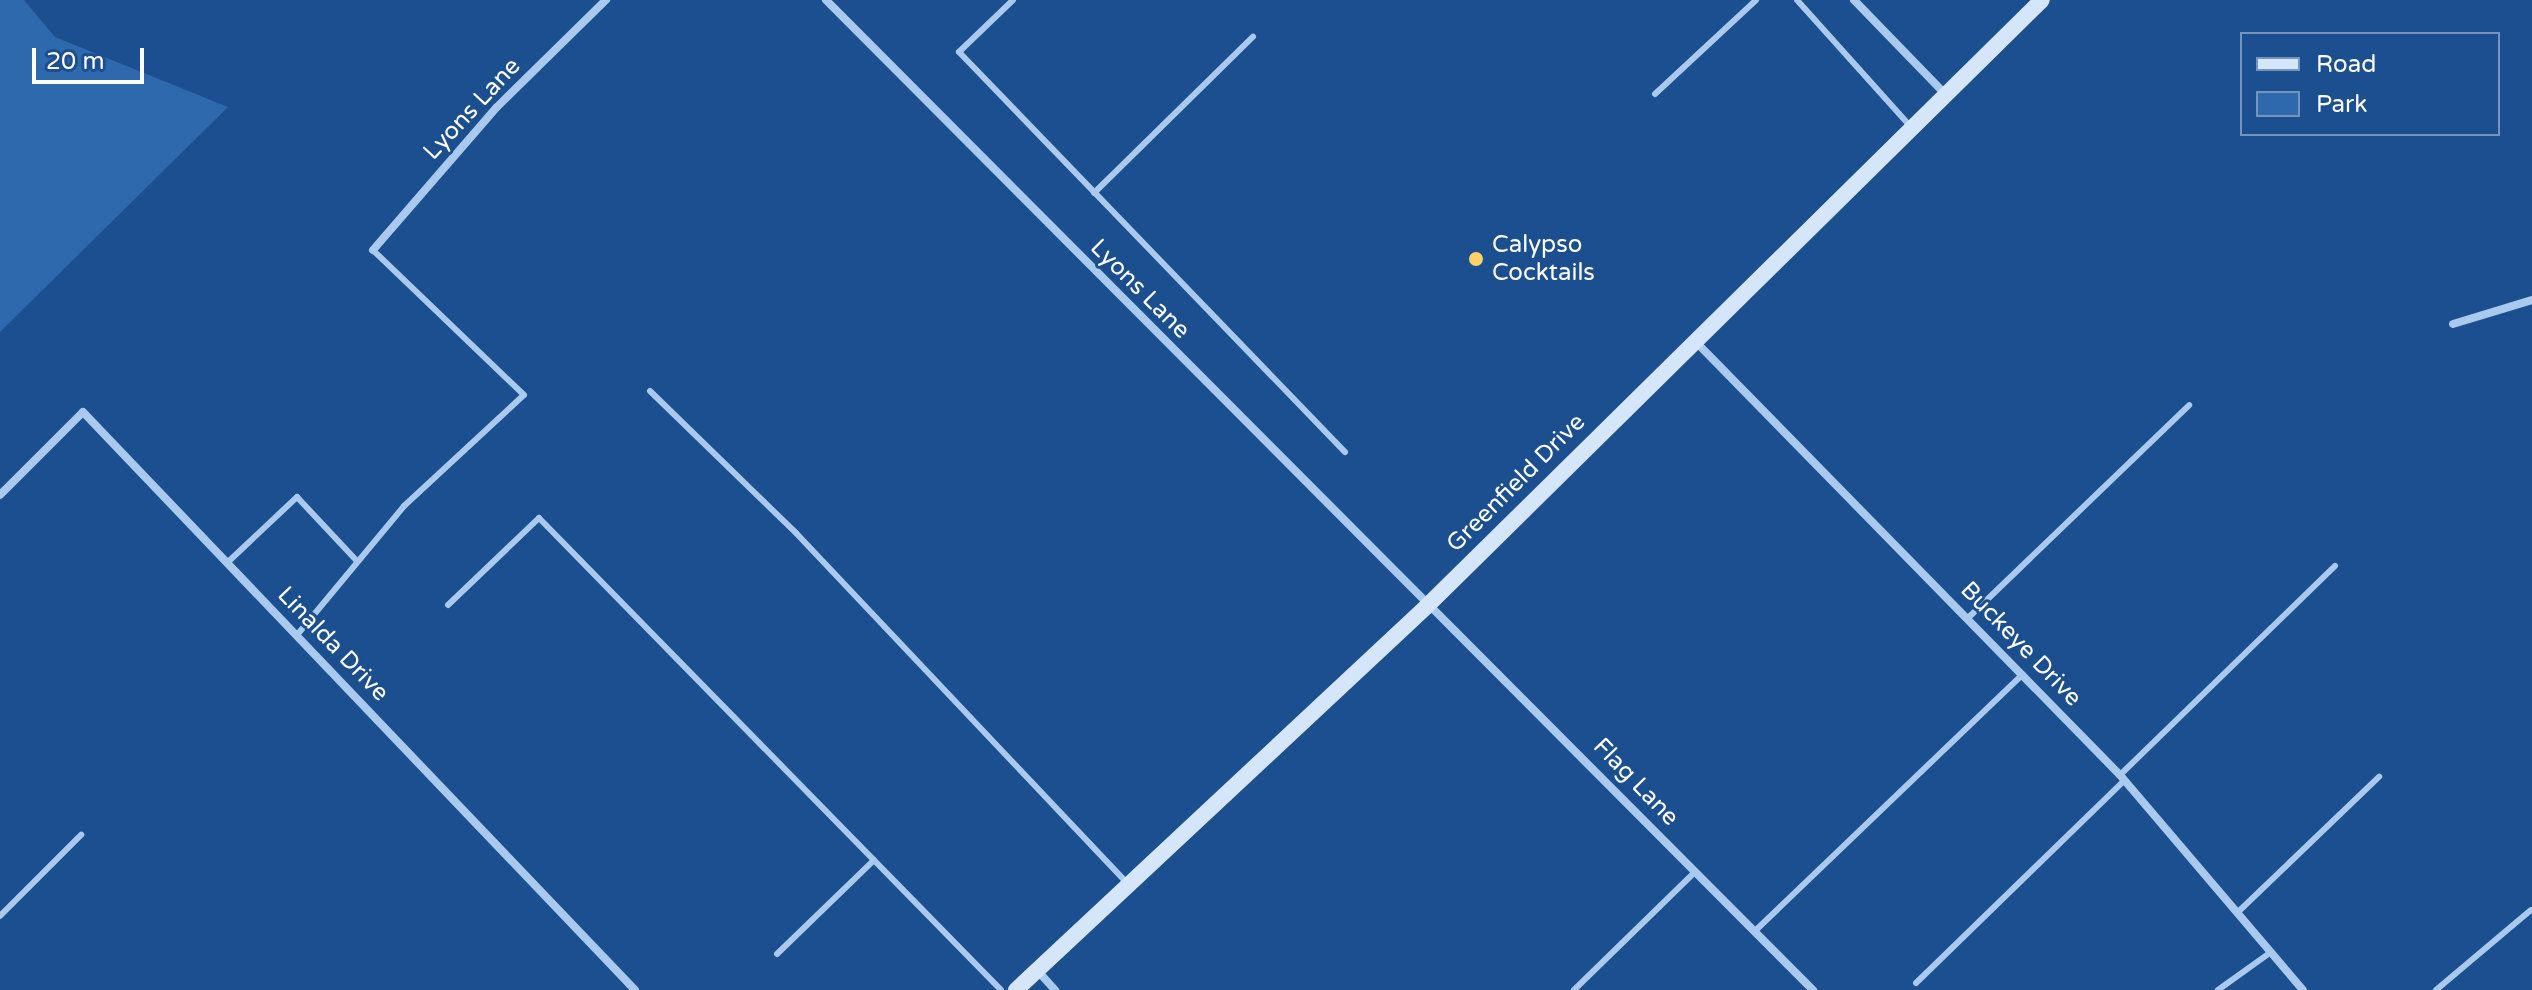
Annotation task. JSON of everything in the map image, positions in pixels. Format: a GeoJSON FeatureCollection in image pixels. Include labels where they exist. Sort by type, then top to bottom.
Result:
{"type":"FeatureCollection","features":[{"type":"Feature","properties":{"kind":"main road","name":"Greenfield Drive"},"geometry":{"type":"LineString","coordinates":[[1016,990],[1427,606],[2042,0]]}},
{"type":"Feature","properties":{"kind":"street","name":"Lyons Lane"},"geometry":{"type":"LineString","coordinates":[[373,250],[497,107],[606,0]]}},
{"type":"Feature","properties":{"kind":"street","name":"Lyons Lane"},"geometry":{"type":"LineString","coordinates":[[826,0],[1427,606]]}},
{"type":"Feature","properties":{"kind":"street"},"geometry":{"type":"LineString","coordinates":[[1854,0],[1945,94]]}},
{"type":"Feature","properties":{"kind":"street"},"geometry":{"type":"LineString","coordinates":[[2453,324],[2532,300]]}},
{"type":"Feature","properties":{"kind":"street","name":"Buckeye Drive"},"geometry":{"type":"LineString","coordinates":[[1695,340],[2122,778],[2303,990]]}},
{"type":"Feature","properties":{"kind":"street","name":"Linalda Drive"},"geometry":{"type":"LineString","coordinates":[[0,495],[83,412],[635,990]]}},
{"type":"Feature","properties":{"kind":"street","name":"Flag Lane"},"geometry":{"type":"LineString","coordinates":[[1427,606],[1474,645],[1813,990]]}},
{"type":"Feature","properties":{"kind":"street"},"geometry":{"type":"LineString","coordinates":[[1036,970],[1055,990]]}},
{"type":"Feature","properties":{"kind":"lane"},"geometry":{"type":"LineString","coordinates":[[1013,0],[959,52],[1345,452]]}},
{"type":"Feature","properties":{"kind":"lane"},"geometry":{"type":"LineString","coordinates":[[1655,94],[1756,0]]}},
{"type":"Feature","properties":{"kind":"lane"},"geometry":{"type":"LineString","coordinates":[[1797,0],[1912,128]]}},
{"type":"Feature","properties":{"kind":"lane"},"geometry":{"type":"LineString","coordinates":[[1094,193],[1253,37]]}},
{"type":"Feature","properties":{"kind":"lane"},"geometry":{"type":"LineString","coordinates":[[297,635],[356,560],[404,506],[524,395],[373,250]]}},
{"type":"Feature","properties":{"kind":"lane"},"geometry":{"type":"LineString","coordinates":[[650,391],[796,533],[1128,884]]}},
{"type":"Feature","properties":{"kind":"lane"},"geometry":{"type":"LineString","coordinates":[[1968,618],[2189,405]]}},
{"type":"Feature","properties":{"kind":"lane"},"geometry":{"type":"LineString","coordinates":[[228,562],[297,497],[356,560]]}},
{"type":"Feature","properties":{"kind":"lane"},"geometry":{"type":"LineString","coordinates":[[448,605],[539,518],[1001,990]]}},
{"type":"Feature","properties":{"kind":"lane"},"geometry":{"type":"LineString","coordinates":[[1916,983],[2335,566]]}},
{"type":"Feature","properties":{"kind":"lane"},"geometry":{"type":"LineString","coordinates":[[1755,931],[2023,674]]}},
{"type":"Feature","properties":{"kind":"lane"},"geometry":{"type":"LineString","coordinates":[[2237,913],[2379,777]]}},
{"type":"Feature","properties":{"kind":"lane"},"geometry":{"type":"LineString","coordinates":[[0,916],[81,835]]}},
{"type":"Feature","properties":{"kind":"lane"},"geometry":{"type":"LineString","coordinates":[[777,954],[874,860]]}},
{"type":"Feature","properties":{"kind":"lane"},"geometry":{"type":"LineString","coordinates":[[1574,990],[1696,871]]}},
{"type":"Feature","properties":{"kind":"lane"},"geometry":{"type":"LineString","coordinates":[[2436,990],[2531,910]]}},
{"type":"Feature","properties":{"kind":"lane"},"geometry":{"type":"LineString","coordinates":[[2218,990],[2271,952]]}},
{"type":"Feature","properties":{"kind":"green space"},"geometry":{"type":"Polygon","coordinates":[[[0,0],[24,0],[55,37],[228,107],[0,332],[0,0]]]}},
{"type":"Feature","properties":{"kind":"place","name":"Calypso Cocktails"},"geometry":{"type":"Point","coordinates":[1476,259]}}]}
